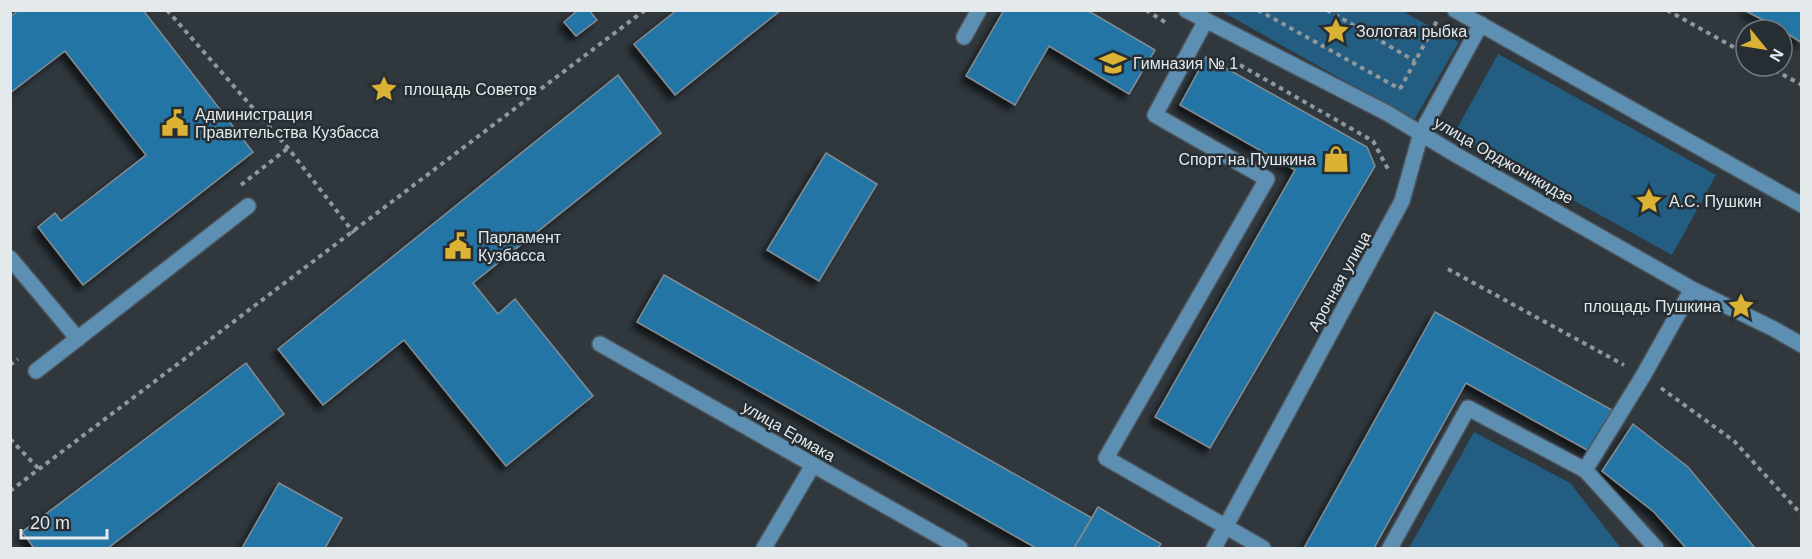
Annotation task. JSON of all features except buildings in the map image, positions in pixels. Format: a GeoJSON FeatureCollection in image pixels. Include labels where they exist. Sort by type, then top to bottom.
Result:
{"type":"FeatureCollection","features":[{"type":"Feature","properties":{"kind":"street"},"geometry":{"type":"LineString","coordinates":[[964,37],[979,10]]}},
{"type":"Feature","properties":{"kind":"street","name":"улица Орджоникидзе"},"geometry":{"type":"LineString","coordinates":[[1186,10],[1205,22],[1387,113],[1692,289],[1802,345]]}},
{"type":"Feature","properties":{"kind":"street"},"geometry":{"type":"LineString","coordinates":[[1455,10],[1802,205]]}},
{"type":"Feature","properties":{"kind":"street"},"geometry":{"type":"LineString","coordinates":[[1205,22],[1155,115],[1267,179],[1106,458],[1263,549]]}},
{"type":"Feature","properties":{"kind":"street","name":"Арочная улица"},"geometry":{"type":"LineString","coordinates":[[1214,549],[1402,201],[1421,133],[1480,24]]}},
{"type":"Feature","properties":{"kind":"street"},"geometry":{"type":"LineString","coordinates":[[36,371],[248,206]]}},
{"type":"Feature","properties":{"kind":"street"},"geometry":{"type":"LineString","coordinates":[[10,258],[78,339]]}},
{"type":"Feature","properties":{"kind":"street"},"geometry":{"type":"LineString","coordinates":[[1585,470],[1643,376],[1692,289]]}},
{"type":"Feature","properties":{"kind":"street","name":"улица Ермака"},"geometry":{"type":"LineString","coordinates":[[600,345],[960,549]]}},
{"type":"Feature","properties":{"kind":"street"},"geometry":{"type":"LineString","coordinates":[[1390,549],[1468,408],[1585,470],[1656,549]]}},
{"type":"Feature","properties":{"kind":"street"},"geometry":{"type":"LineString","coordinates":[[764,549],[813,465]]}},
{"type":"Feature","properties":{"kind":"path"},"geometry":{"type":"LineString","coordinates":[[167,10],[288,148],[354,233]]}},
{"type":"Feature","properties":{"kind":"path"},"geometry":{"type":"LineString","coordinates":[[10,491],[354,233],[645,10]]}},
{"type":"Feature","properties":{"kind":"path"},"geometry":{"type":"LineString","coordinates":[[1146,10],[1195,39]]}},
{"type":"Feature","properties":{"kind":"path"},"geometry":{"type":"LineString","coordinates":[[1258,10],[1400,89]]}},
{"type":"Feature","properties":{"kind":"path"},"geometry":{"type":"LineString","coordinates":[[1327,10],[1415,61]]}},
{"type":"Feature","properties":{"kind":"path"},"geometry":{"type":"LineString","coordinates":[[1667,10],[1734,47]]}},
{"type":"Feature","properties":{"kind":"path"},"geometry":{"type":"LineString","coordinates":[[1395,98],[1437,21]]}},
{"type":"Feature","properties":{"kind":"path"},"geometry":{"type":"LineString","coordinates":[[1235,62],[1373,141]]}},
{"type":"Feature","properties":{"kind":"path"},"geometry":{"type":"LineString","coordinates":[[10,438],[39,469]]}},
{"type":"Feature","properties":{"kind":"shaded area"},"geometry":{"type":"Polygon","coordinates":[[[1221,11],[1402,11],[1459,42],[1414,120],[1221,11]]]}},
{"type":"Feature","properties":{"kind":"shaded area"},"geometry":{"type":"Polygon","coordinates":[[[1498,54],[1716,175],[1672,255],[1454,134],[1498,54]]]}},
{"type":"Feature","properties":{"kind":"shaded area"},"geometry":{"type":"Polygon","coordinates":[[[1474,432],[1570,483],[1621,548],[1409,548],[1474,432]]]}},
{"type":"Feature","properties":{"kind":"place","name":"Золотая рыбка"},"geometry":{"type":"Point","coordinates":[1336,31]}},
{"type":"Feature","properties":{"kind":"place","name":"Гимназия № 1"},"geometry":{"type":"Point","coordinates":[1113,63]}},
{"type":"Feature","properties":{"kind":"place","name":"площадь Советов"},"geometry":{"type":"Point","coordinates":[384,89]}},
{"type":"Feature","properties":{"kind":"place","name":"Администрация Правительства Кузбасса"},"geometry":{"type":"Point","coordinates":[175,123]}},
{"type":"Feature","properties":{"kind":"place","name":"Спорт на Пушкина"},"geometry":{"type":"Point","coordinates":[1336,159]}},
{"type":"Feature","properties":{"kind":"place","name":"А.С. Пушкин"},"geometry":{"type":"Point","coordinates":[1649,201]}},
{"type":"Feature","properties":{"kind":"place","name":"Парламент Кузбасса"},"geometry":{"type":"Point","coordinates":[458,246]}},
{"type":"Feature","properties":{"kind":"place","name":"площадь Пушкина"},"geometry":{"type":"Point","coordinates":[1741,306]}}]}
